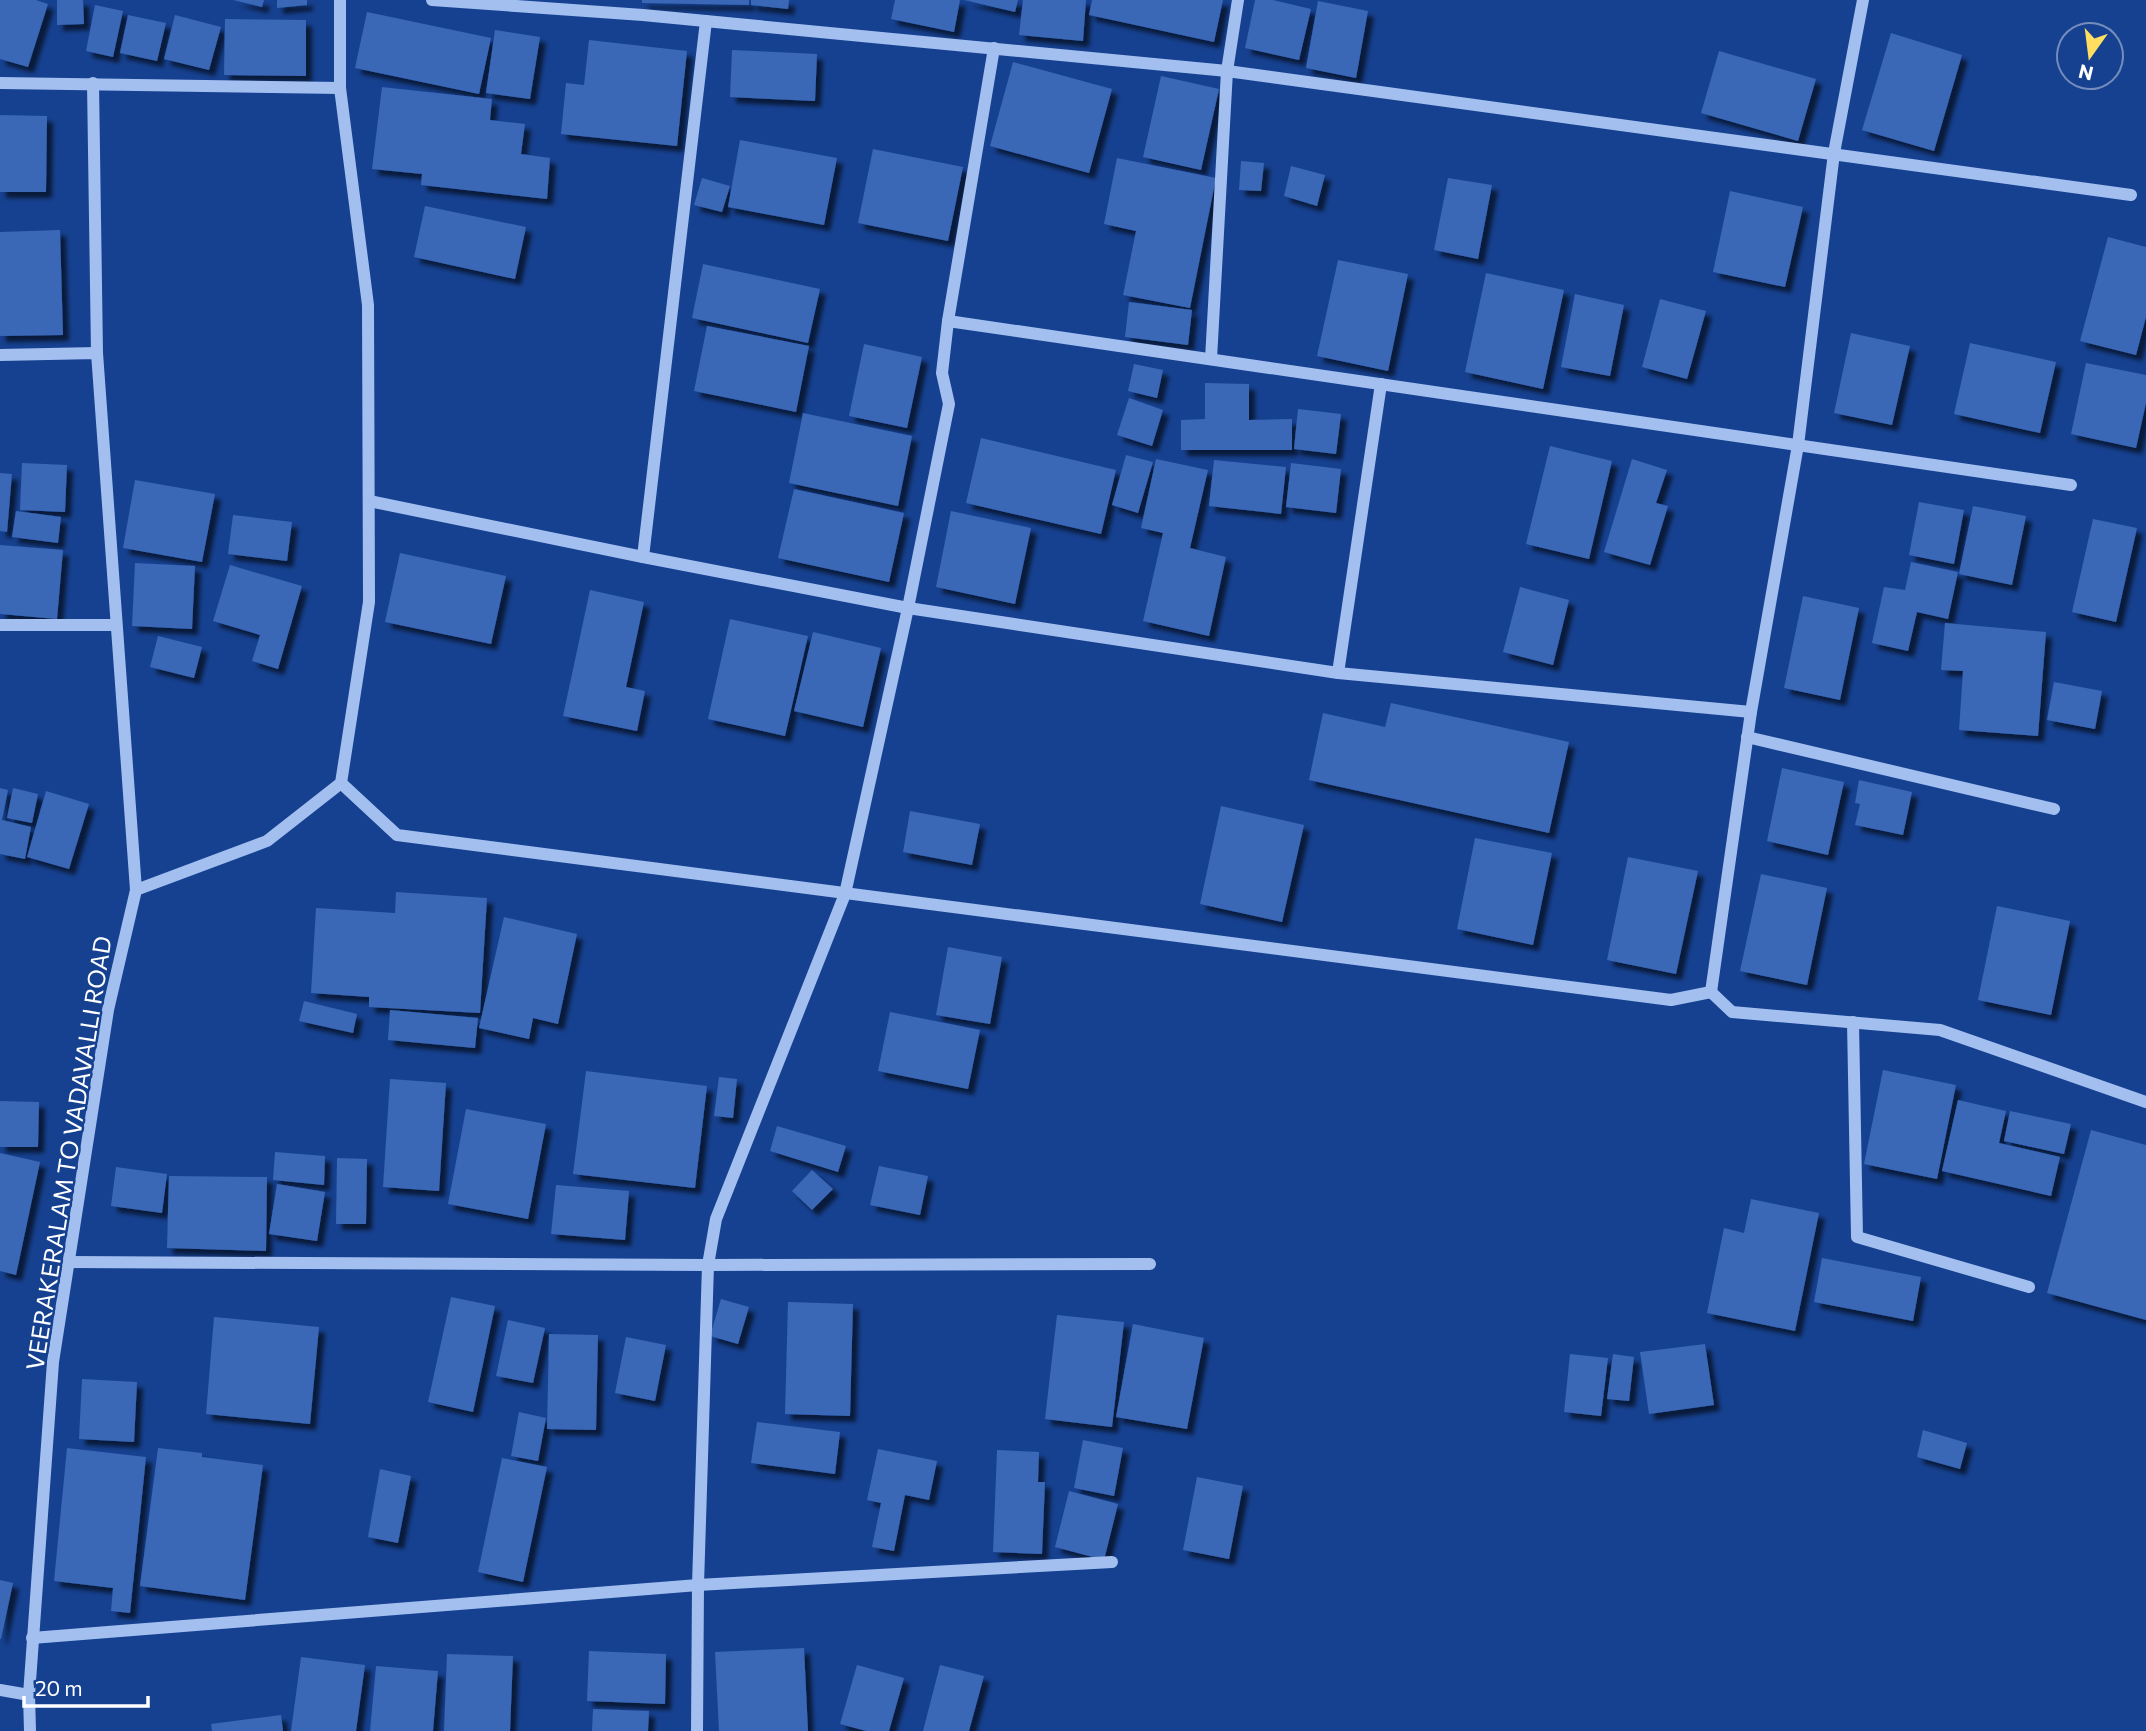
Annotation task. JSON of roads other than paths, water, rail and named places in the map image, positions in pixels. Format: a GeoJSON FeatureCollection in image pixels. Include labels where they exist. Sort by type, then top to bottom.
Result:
{"type":"FeatureCollection","features":[{"type":"Feature","properties":{"kind":"street"},"geometry":{"type":"LineString","coordinates":[[136,890],[267,841],[341,783],[369,602],[369,501],[368,305],[340,88],[340,0]]}},
{"type":"Feature","properties":{"kind":"street"},"geometry":{"type":"LineString","coordinates":[[432,0],[706,21],[1227,71],[2131,195]]}},
{"type":"Feature","properties":{"kind":"street"},"geometry":{"type":"LineString","coordinates":[[1211,359],[1227,71],[1238,0]]}},
{"type":"Feature","properties":{"kind":"street"},"geometry":{"type":"LineString","coordinates":[[1711,992],[1747,737],[1798,445],[1834,153],[1863,0]]}},
{"type":"Feature","properties":{"kind":"street"},"geometry":{"type":"LineString","coordinates":[[643,557],[706,21]]}},
{"type":"Feature","properties":{"kind":"street"},"geometry":{"type":"LineString","coordinates":[[697,1731],[698,1585],[708,1265],[716,1219],[845,894],[908,608],[949,404],[942,373],[948,321],[995,48]]}},
{"type":"Feature","properties":{"kind":"street"},"geometry":{"type":"LineString","coordinates":[[0,83],[340,88]]}},
{"type":"Feature","properties":{"kind":"street","name":"VEERAKERALAM TO VADAVALLI ROAD"},"geometry":{"type":"LineString","coordinates":[[30,1731],[29,1695],[53,1362],[108,1010],[136,890],[97,353],[93,83]]}},
{"type":"Feature","properties":{"kind":"street"},"geometry":{"type":"LineString","coordinates":[[948,321],[2071,485]]}},
{"type":"Feature","properties":{"kind":"street"},"geometry":{"type":"LineString","coordinates":[[0,355],[97,353]]}},
{"type":"Feature","properties":{"kind":"street"},"geometry":{"type":"LineString","coordinates":[[1338,673],[1381,384]]}},
{"type":"Feature","properties":{"kind":"street"},"geometry":{"type":"LineString","coordinates":[[369,501],[908,608],[1338,673],[1751,712]]}},
{"type":"Feature","properties":{"kind":"street"},"geometry":{"type":"LineString","coordinates":[[0,625],[116,625]]}},
{"type":"Feature","properties":{"kind":"street"},"geometry":{"type":"LineString","coordinates":[[1747,737],[2054,809]]}},
{"type":"Feature","properties":{"kind":"street"},"geometry":{"type":"LineString","coordinates":[[341,783],[397,835],[1671,1000],[1711,992]]}},
{"type":"Feature","properties":{"kind":"street"},"geometry":{"type":"LineString","coordinates":[[1711,992],[1732,1012],[1940,1030],[2146,1102]]}},
{"type":"Feature","properties":{"kind":"street"},"geometry":{"type":"LineString","coordinates":[[1853,1022],[1857,1237],[2029,1287]]}},
{"type":"Feature","properties":{"kind":"street"},"geometry":{"type":"LineString","coordinates":[[68,1262],[1150,1264]]}},
{"type":"Feature","properties":{"kind":"street"},"geometry":{"type":"LineString","coordinates":[[33,1638],[698,1585],[1112,1562]]}},
{"type":"Feature","properties":{"kind":"street"},"geometry":{"type":"LineString","coordinates":[[0,1690],[29,1695]]}}]}
